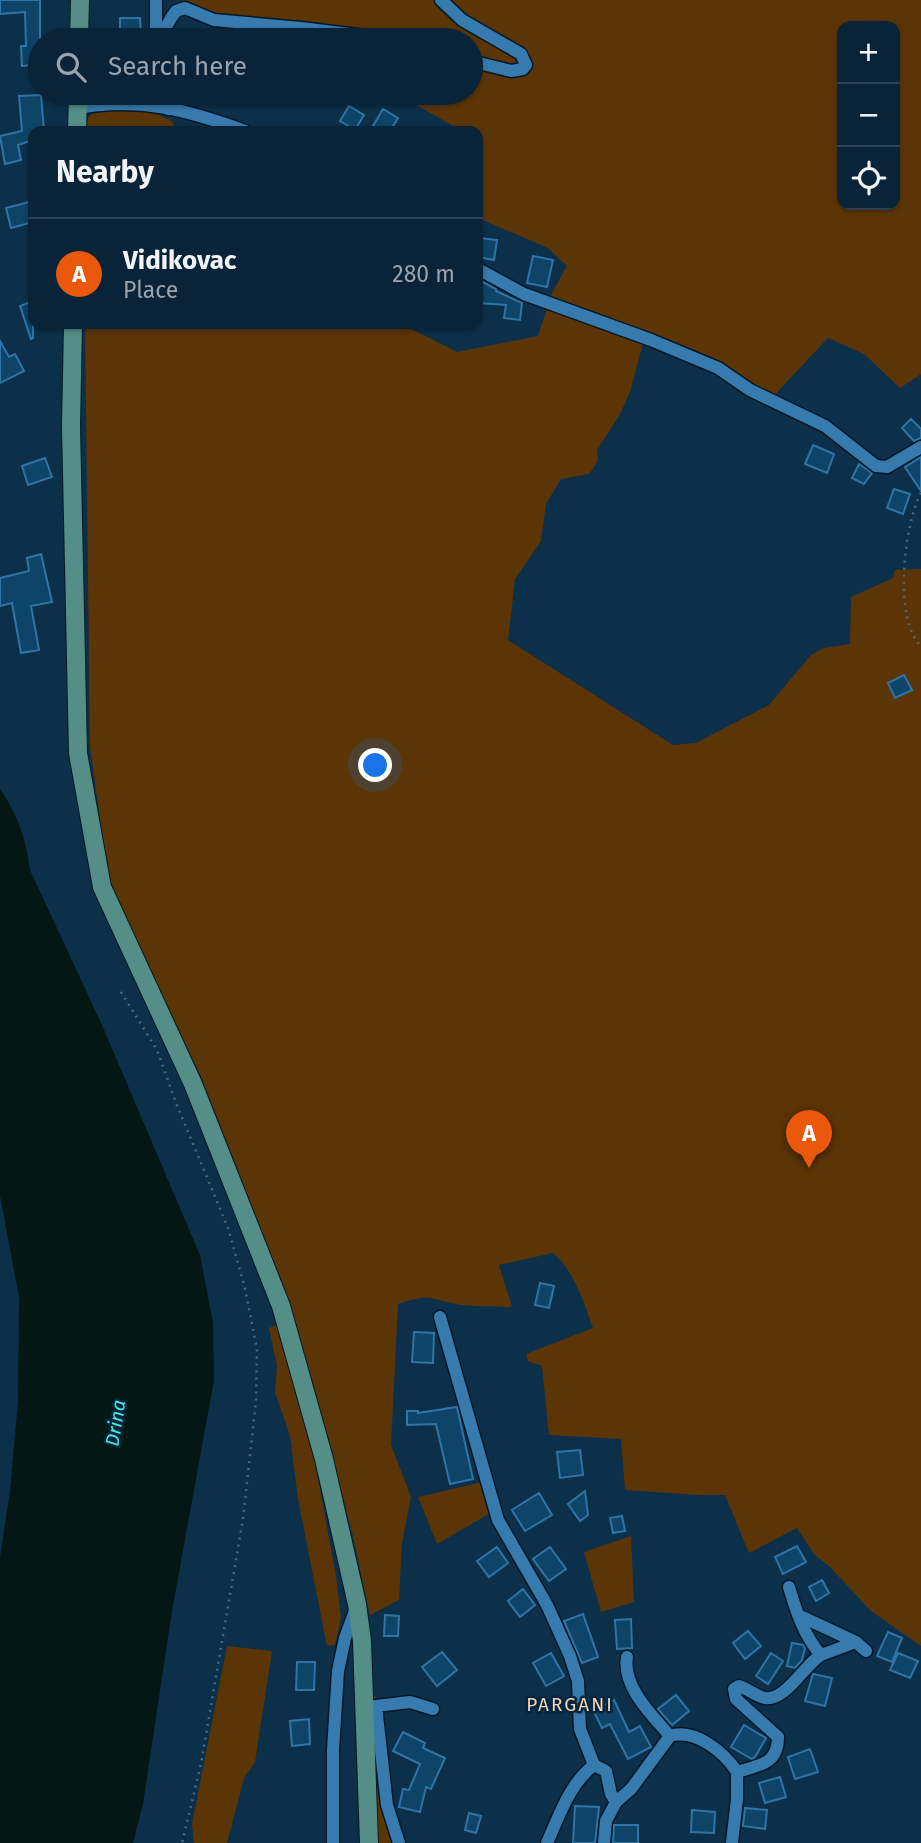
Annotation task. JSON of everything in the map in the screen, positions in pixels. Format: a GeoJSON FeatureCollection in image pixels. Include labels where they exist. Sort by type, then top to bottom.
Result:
{"type":"FeatureCollection","features":[{"type":"Feature","properties":{"kind":"street"},"geometry":{"type":"LineString","coordinates":[[79,28],[80,0]]}},
{"type":"Feature","properties":{"kind":"street"},"geometry":{"type":"LineString","coordinates":[[156,0],[157,28]]}},
{"type":"Feature","properties":{"kind":"street"},"geometry":{"type":"LineString","coordinates":[[441,0],[462,20],[476,28]]}},
{"type":"Feature","properties":{"kind":"street"},"geometry":{"type":"LineString","coordinates":[[165,28],[176,11],[185,8],[214,20],[308,28]]}},
{"type":"Feature","properties":{"kind":"street"},"geometry":{"type":"LineString","coordinates":[[483,32],[521,54],[526,65],[523,69],[511,71],[483,64]]}},
{"type":"Feature","properties":{"kind":"street"},"geometry":{"type":"LineString","coordinates":[[77,126],[78,105]]}},
{"type":"Feature","properties":{"kind":"street"},"geometry":{"type":"LineString","coordinates":[[137,105],[190,111],[232,126]]}},
{"type":"Feature","properties":{"kind":"street"},"geometry":{"type":"LineString","coordinates":[[167,105],[168,109]]}},
{"type":"Feature","properties":{"kind":"street"},"geometry":{"type":"LineString","coordinates":[[483,272],[524,294],[651,340],[718,368],[750,390],[825,426],[876,466],[887,467],[921,447]]}},
{"type":"Feature","properties":{"kind":"street"},"geometry":{"type":"LineString","coordinates":[[73,329],[71,426],[78,753],[102,887],[193,1084],[281,1307],[324,1459],[357,1604],[370,1706],[387,1805],[399,1843]]}},
{"type":"Feature","properties":{"kind":"street"},"geometry":{"type":"LineString","coordinates":[[440,1317],[498,1520],[547,1605],[570,1656],[578,1681],[580,1729],[594,1765],[606,1771],[611,1794],[616,1801]]}},
{"type":"Feature","properties":{"kind":"street"},"geometry":{"type":"LineString","coordinates":[[789,1587],[798,1615],[821,1655]]}},
{"type":"Feature","properties":{"kind":"street"},"geometry":{"type":"LineString","coordinates":[[332,1843],[333,1750],[338,1671],[345,1638],[357,1604]]}},
{"type":"Feature","properties":{"kind":"street"},"geometry":{"type":"LineString","coordinates":[[737,1773],[774,1758],[778,1752],[778,1737],[766,1723],[736,1699],[734,1689],[740,1686],[765,1698],[772,1698],[789,1687],[821,1655],[861,1646],[798,1615]]}},
{"type":"Feature","properties":{"kind":"street"},"geometry":{"type":"LineString","coordinates":[[626,1657],[625,1666],[629,1680],[640,1700],[670,1737]]}},
{"type":"Feature","properties":{"kind":"street"},"geometry":{"type":"LineString","coordinates":[[370,1706],[410,1702],[433,1709]]}},
{"type":"Feature","properties":{"kind":"street"},"geometry":{"type":"LineString","coordinates":[[369,1843],[370,1706]]}},
{"type":"Feature","properties":{"kind":"street"},"geometry":{"type":"LineString","coordinates":[[604,1843],[606,1821],[616,1801],[631,1789],[670,1737],[678,1733],[694,1737],[729,1759],[737,1773],[732,1843]]}},
{"type":"Feature","properties":{"kind":"street"},"geometry":{"type":"LineString","coordinates":[[547,1843],[568,1799],[586,1771],[594,1765]]}},
{"type":"Feature","properties":{"kind":"path"},"geometry":{"type":"LineString","coordinates":[[921,493],[914,508],[905,548],[904,590],[909,629],[921,646]]}},
{"type":"Feature","properties":{"kind":"path"},"geometry":{"type":"LineString","coordinates":[[121,992],[157,1050],[228,1228],[245,1288],[257,1350],[256,1401],[243,1519],[201,1764],[182,1843]]}},
{"type":"Feature","properties":{"kind":"shaded area"},"geometry":{"type":"Polygon","coordinates":[[[182,0],[921,0],[921,374],[900,388],[864,354],[828,338],[766,404],[716,373],[643,343],[630,392],[619,416],[597,450],[598,461],[589,474],[561,479],[546,504],[541,541],[515,579],[508,640],[673,745],[696,743],[769,705],[811,655],[824,648],[850,644],[851,597],[893,578],[895,570],[921,569],[921,1646],[871,1611],[830,1567],[814,1554],[797,1528],[749,1553],[725,1495],[625,1490],[621,1439],[549,1435],[542,1366],[528,1361],[526,1354],[593,1328],[573,1278],[553,1253],[499,1265],[512,1307],[462,1305],[431,1298],[398,1304],[391,1445],[411,1497],[402,1543],[399,1600],[370,1615],[352,1532],[291,1306],[202,1079],[109,882],[90,747],[85,329],[411,329],[457,352],[538,336],[552,293],[567,266],[548,248],[483,220],[483,126],[453,126],[416,105],[483,105],[483,28],[234,28],[182,0]]]}},
{"type":"Feature","properties":{"kind":"shaded area"},"geometry":{"type":"Polygon","coordinates":[[[95,110],[145,111],[173,122],[173,126],[86,126],[88,118],[95,110]]]}},
{"type":"Feature","properties":{"kind":"shaded area"},"geometry":{"type":"Polygon","coordinates":[[[277,1325],[315,1462],[336,1576],[341,1618],[335,1645],[327,1646],[298,1499],[290,1436],[275,1392],[277,1366],[269,1328],[277,1325]]]}},
{"type":"Feature","properties":{"kind":"shaded area"},"geometry":{"type":"Polygon","coordinates":[[[491,1480],[499,1508],[437,1544],[418,1497],[491,1480]]]}},
{"type":"Feature","properties":{"kind":"shaded area"},"geometry":{"type":"Polygon","coordinates":[[[631,1536],[634,1602],[601,1612],[584,1552],[631,1536]]]}},
{"type":"Feature","properties":{"kind":"shaded area"},"geometry":{"type":"Polygon","coordinates":[[[227,1646],[272,1651],[255,1762],[244,1778],[227,1843],[194,1843],[192,1824],[227,1646]]]}},
{"type":"Feature","properties":{"kind":"shaded area"},"geometry":{"type":"Polygon","coordinates":[[[371,1693],[379,1700],[390,1796],[406,1843],[375,1843],[371,1693]]]}},
{"type":"Feature","properties":{"kind":"water","name":"Drina"},"geometry":{"type":"Polygon","coordinates":[[[0,789],[20,828],[30,870],[102,1025],[200,1255],[213,1323],[214,1380],[172,1611],[143,1804],[133,1843],[0,1843],[0,1557],[10,1491],[18,1401],[19,1297],[0,1196],[0,789]]]}},
{"type":"Feature","properties":{"kind":"building"},"geometry":{"type":"Polygon","coordinates":[[[0,0],[40,0],[40,28],[28,28],[28,65],[22,66],[21,46],[26,46],[25,12],[0,14],[0,0]]]}},
{"type":"Feature","properties":{"kind":"building"},"geometry":{"type":"Polygon","coordinates":[[[120,18],[140,18],[141,28],[120,28],[120,18]]]}},
{"type":"Feature","properties":{"kind":"building"},"geometry":{"type":"Polygon","coordinates":[[[19,96],[28,96],[28,105],[42,105],[44,126],[28,126],[28,142],[18,145],[21,160],[5,164],[0,136],[22,131],[19,96]]]}},
{"type":"Feature","properties":{"kind":"building"},"geometry":{"type":"Polygon","coordinates":[[[349,106],[364,115],[357,126],[348,126],[340,121],[349,106]]]}},
{"type":"Feature","properties":{"kind":"building"},"geometry":{"type":"Polygon","coordinates":[[[383,109],[398,118],[393,126],[373,126],[383,109]]]}},
{"type":"Feature","properties":{"kind":"building"},"geometry":{"type":"Polygon","coordinates":[[[28,202],[28,223],[11,228],[6,208],[28,202]]]}},
{"type":"Feature","properties":{"kind":"building"},"geometry":{"type":"Polygon","coordinates":[[[483,238],[497,240],[494,260],[483,258],[483,238]]]}},
{"type":"Feature","properties":{"kind":"building"},"geometry":{"type":"Polygon","coordinates":[[[533,256],[553,260],[547,287],[527,283],[533,256]]]}},
{"type":"Feature","properties":{"kind":"building"},"geometry":{"type":"Polygon","coordinates":[[[483,282],[522,303],[520,320],[504,318],[506,305],[483,303],[483,282]]]}},
{"type":"Feature","properties":{"kind":"building"},"geometry":{"type":"Polygon","coordinates":[[[28,303],[28,329],[33,329],[31,339],[20,306],[28,303]]]}},
{"type":"Feature","properties":{"kind":"building"},"geometry":{"type":"Polygon","coordinates":[[[0,341],[9,357],[15,354],[24,371],[0,383],[0,341]]]}},
{"type":"Feature","properties":{"kind":"building"},"geometry":{"type":"Polygon","coordinates":[[[911,419],[921,429],[921,438],[914,441],[902,428],[911,419]]]}},
{"type":"Feature","properties":{"kind":"building"},"geometry":{"type":"Polygon","coordinates":[[[813,445],[834,454],[827,473],[805,464],[813,445]]]}},
{"type":"Feature","properties":{"kind":"building"},"geometry":{"type":"Polygon","coordinates":[[[921,457],[921,491],[905,467],[921,457]]]}},
{"type":"Feature","properties":{"kind":"building"},"geometry":{"type":"Polygon","coordinates":[[[45,458],[52,477],[28,485],[22,466],[45,458]]]}},
{"type":"Feature","properties":{"kind":"building"},"geometry":{"type":"Polygon","coordinates":[[[859,464],[872,473],[864,484],[852,478],[859,464]]]}},
{"type":"Feature","properties":{"kind":"building"},"geometry":{"type":"Polygon","coordinates":[[[894,489],[910,494],[903,514],[887,508],[894,489]]]}},
{"type":"Feature","properties":{"kind":"building"},"geometry":{"type":"Polygon","coordinates":[[[41,554],[52,602],[31,606],[39,650],[21,653],[12,603],[0,606],[0,578],[29,571],[27,558],[41,554]]]}},
{"type":"Feature","properties":{"kind":"building"},"geometry":{"type":"Polygon","coordinates":[[[904,675],[912,690],[895,698],[888,683],[904,675]]]}},
{"type":"Feature","properties":{"kind":"building"},"geometry":{"type":"Polygon","coordinates":[[[540,1283],[554,1286],[549,1308],[535,1305],[540,1283]]]}},
{"type":"Feature","properties":{"kind":"building"},"geometry":{"type":"Polygon","coordinates":[[[414,1332],[434,1333],[433,1363],[412,1362],[414,1332]]]}},
{"type":"Feature","properties":{"kind":"building"},"geometry":{"type":"Polygon","coordinates":[[[457,1407],[473,1479],[450,1484],[436,1424],[407,1425],[407,1411],[418,1413],[457,1407]]]}},
{"type":"Feature","properties":{"kind":"building"},"geometry":{"type":"Polygon","coordinates":[[[580,1450],[583,1475],[560,1478],[557,1452],[580,1450]]]}},
{"type":"Feature","properties":{"kind":"building"},"geometry":{"type":"Polygon","coordinates":[[[585,1491],[588,1515],[580,1521],[568,1504],[585,1491]]]}},
{"type":"Feature","properties":{"kind":"building"},"geometry":{"type":"Polygon","coordinates":[[[539,1493],[552,1515],[525,1531],[512,1510],[539,1493]]]}},
{"type":"Feature","properties":{"kind":"building"},"geometry":{"type":"Polygon","coordinates":[[[622,1516],[625,1531],[613,1533],[610,1518],[622,1516]]]}},
{"type":"Feature","properties":{"kind":"building"},"geometry":{"type":"Polygon","coordinates":[[[797,1546],[806,1562],[783,1574],[775,1557],[797,1546]]]}},
{"type":"Feature","properties":{"kind":"building"},"geometry":{"type":"Polygon","coordinates":[[[497,1547],[508,1563],[489,1577],[477,1561],[497,1547]]]}},
{"type":"Feature","properties":{"kind":"building"},"geometry":{"type":"Polygon","coordinates":[[[550,1547],[566,1569],[549,1581],[533,1559],[550,1547]]]}},
{"type":"Feature","properties":{"kind":"building"},"geometry":{"type":"Polygon","coordinates":[[[822,1580],[829,1593],[816,1601],[809,1587],[822,1580]]]}},
{"type":"Feature","properties":{"kind":"building"},"geometry":{"type":"Polygon","coordinates":[[[523,1589],[535,1605],[520,1617],[508,1601],[523,1589]]]}},
{"type":"Feature","properties":{"kind":"building"},"geometry":{"type":"Polygon","coordinates":[[[583,1614],[598,1657],[582,1663],[564,1621],[583,1614]]]}},
{"type":"Feature","properties":{"kind":"building"},"geometry":{"type":"Polygon","coordinates":[[[385,1615],[399,1616],[398,1636],[384,1636],[385,1615]]]}},
{"type":"Feature","properties":{"kind":"building"},"geometry":{"type":"Polygon","coordinates":[[[631,1619],[632,1648],[617,1649],[615,1620],[631,1619]]]}},
{"type":"Feature","properties":{"kind":"building"},"geometry":{"type":"Polygon","coordinates":[[[748,1631],[761,1646],[745,1659],[733,1643],[748,1631]]]}},
{"type":"Feature","properties":{"kind":"building"},"geometry":{"type":"Polygon","coordinates":[[[888,1632],[902,1638],[892,1662],[877,1656],[888,1632]]]}},
{"type":"Feature","properties":{"kind":"building"},"geometry":{"type":"Polygon","coordinates":[[[792,1643],[805,1648],[802,1660],[795,1668],[787,1666],[792,1643]]]}},
{"type":"Feature","properties":{"kind":"building"},"geometry":{"type":"Polygon","coordinates":[[[442,1652],[457,1670],[437,1686],[422,1667],[442,1652]]]}},
{"type":"Feature","properties":{"kind":"building"},"geometry":{"type":"Polygon","coordinates":[[[551,1653],[564,1676],[546,1686],[533,1663],[551,1653]]]}},
{"type":"Feature","properties":{"kind":"building"},"geometry":{"type":"Polygon","coordinates":[[[771,1653],[783,1661],[768,1684],[756,1676],[771,1653]]]}},
{"type":"Feature","properties":{"kind":"building"},"geometry":{"type":"Polygon","coordinates":[[[898,1653],[918,1661],[910,1678],[890,1670],[898,1653]]]}},
{"type":"Feature","properties":{"kind":"building"},"geometry":{"type":"Polygon","coordinates":[[[297,1662],[315,1662],[314,1690],[296,1690],[297,1662]]]}},
{"type":"Feature","properties":{"kind":"building"},"geometry":{"type":"Polygon","coordinates":[[[813,1674],[832,1678],[825,1706],[805,1701],[813,1674]]]}},
{"type":"Feature","properties":{"kind":"building"},"geometry":{"type":"Polygon","coordinates":[[[676,1695],[689,1711],[672,1725],[658,1709],[676,1695]]]}},
{"type":"Feature","properties":{"kind":"building"},"geometry":{"type":"Polygon","coordinates":[[[614,1700],[629,1732],[640,1726],[651,1747],[628,1759],[610,1724],[602,1728],[593,1710],[614,1700]]]}},
{"type":"Feature","properties":{"kind":"building"},"geometry":{"type":"Polygon","coordinates":[[[309,1719],[310,1744],[292,1746],[290,1721],[309,1719]]]}},
{"type":"Feature","properties":{"kind":"building"},"geometry":{"type":"Polygon","coordinates":[[[744,1725],[766,1738],[752,1759],[731,1747],[744,1725]]]}},
{"type":"Feature","properties":{"kind":"building"},"geometry":{"type":"Polygon","coordinates":[[[403,1732],[425,1743],[423,1748],[445,1758],[431,1789],[426,1787],[420,1812],[399,1807],[403,1789],[409,1790],[420,1764],[393,1751],[403,1732]]]}},
{"type":"Feature","properties":{"kind":"building"},"geometry":{"type":"Polygon","coordinates":[[[810,1749],[818,1772],[795,1779],[788,1757],[810,1749]]]}},
{"type":"Feature","properties":{"kind":"building"},"geometry":{"type":"Polygon","coordinates":[[[780,1777],[786,1797],[765,1803],[759,1783],[780,1777]]]}},
{"type":"Feature","properties":{"kind":"building"},"geometry":{"type":"Polygon","coordinates":[[[575,1806],[599,1807],[595,1843],[573,1843],[575,1806]]]}},
{"type":"Feature","properties":{"kind":"building"},"geometry":{"type":"Polygon","coordinates":[[[745,1808],[767,1810],[765,1829],[743,1826],[745,1808]]]}},
{"type":"Feature","properties":{"kind":"building"},"geometry":{"type":"Polygon","coordinates":[[[692,1810],[715,1812],[714,1833],[691,1832],[692,1810]]]}},
{"type":"Feature","properties":{"kind":"building"},"geometry":{"type":"Polygon","coordinates":[[[469,1813],[481,1816],[476,1833],[465,1830],[469,1813]]]}},
{"type":"Feature","properties":{"kind":"building"},"geometry":{"type":"Polygon","coordinates":[[[614,1825],[638,1825],[638,1843],[613,1843],[614,1825]]]}},
{"type":"Feature","properties":{"kind":"place","name":"Vidikovac"},"geometry":{"type":"Point","coordinates":[809,1168]}},
{"type":"Feature","properties":{"kind":"district","name":"PARGANI"},"geometry":{"type":"Point","coordinates":[570,1704]}}]}
